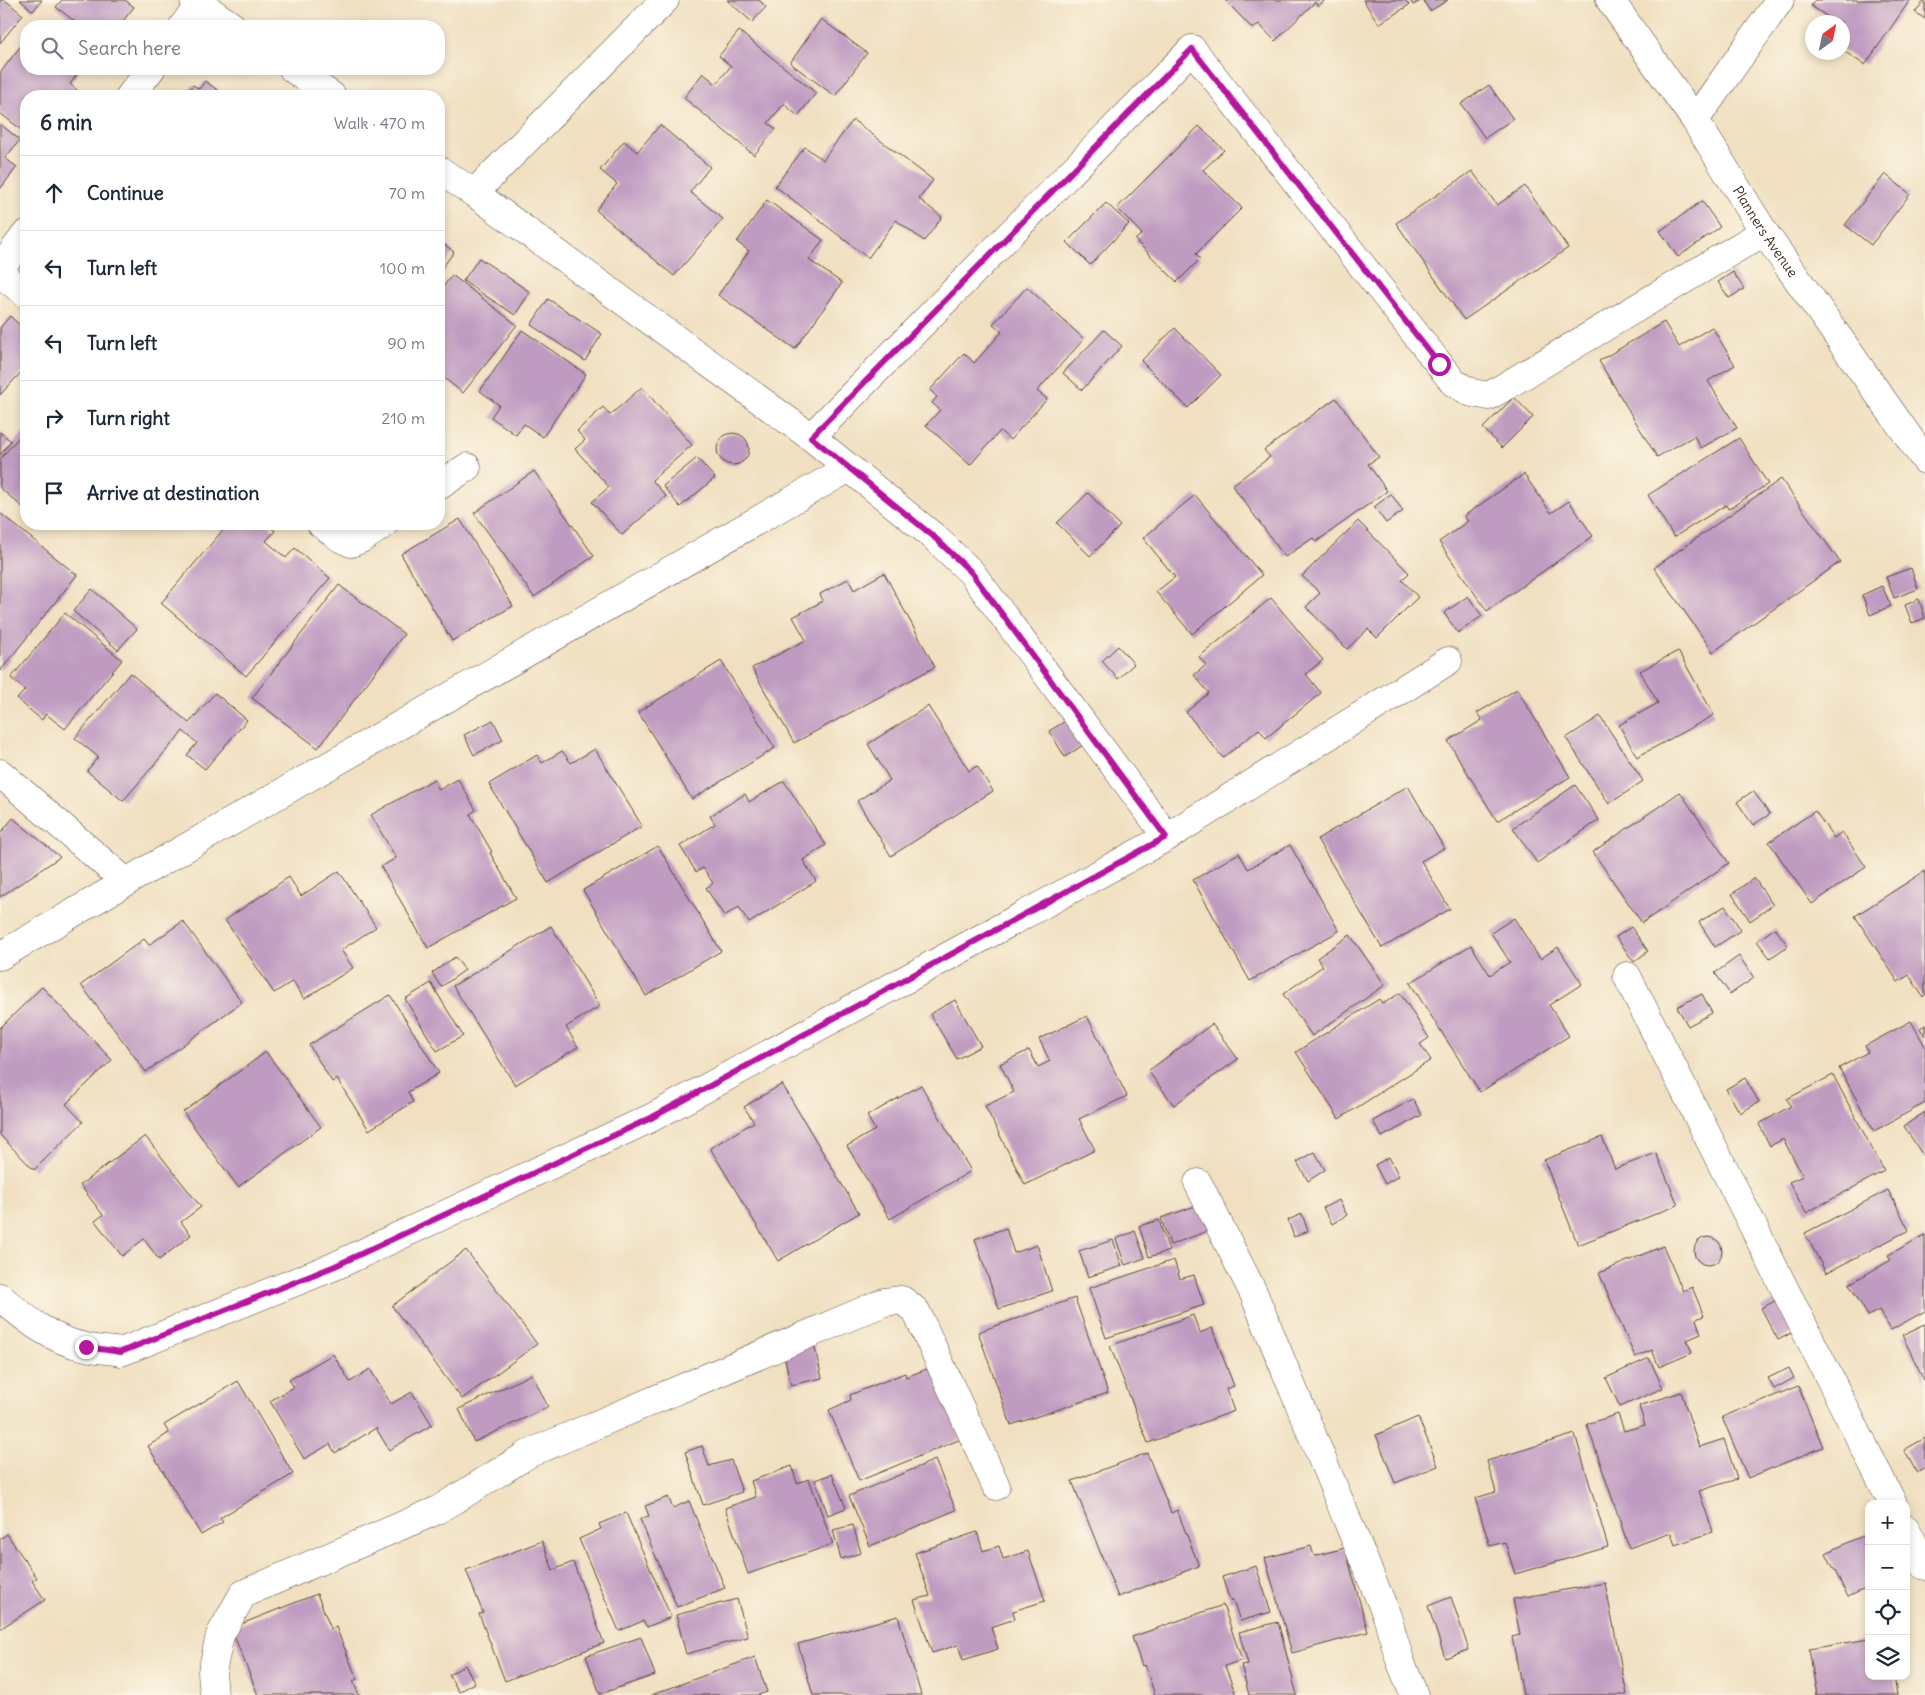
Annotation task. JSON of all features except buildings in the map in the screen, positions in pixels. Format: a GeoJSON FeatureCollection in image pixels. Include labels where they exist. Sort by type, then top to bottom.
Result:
{"type":"FeatureCollection","features":[{"type":"Feature","properties":{"kind":"street"},"geometry":{"type":"LineString","coordinates":[[474,193],[665,0]]}},
{"type":"Feature","properties":{"kind":"street","name":"Planners Avenue"},"geometry":{"type":"LineString","coordinates":[[1610,0],[1695,120],[1764,232],[1925,460]]}},
{"type":"Feature","properties":{"kind":"street"},"geometry":{"type":"LineString","coordinates":[[1695,120],[1780,0]]}},
{"type":"Feature","properties":{"kind":"street"},"geometry":{"type":"LineString","coordinates":[[187,20],[197,2],[223,20]]}},
{"type":"Feature","properties":{"kind":"street"},"geometry":{"type":"LineString","coordinates":[[811,437],[1192,49],[1454,383],[1472,393],[1489,396],[1764,232]]}},
{"type":"Feature","properties":{"kind":"street"},"geometry":{"type":"LineString","coordinates":[[135,90],[146,75]]}},
{"type":"Feature","properties":{"kind":"street"},"geometry":{"type":"LineString","coordinates":[[302,75],[323,90]]}},
{"type":"Feature","properties":{"kind":"street"},"geometry":{"type":"LineString","coordinates":[[445,174],[811,437],[933,536],[971,572],[1166,837]]}},
{"type":"Feature","properties":{"kind":"street"},"geometry":{"type":"LineString","coordinates":[[0,269],[20,242]]}},
{"type":"Feature","properties":{"kind":"street"},"geometry":{"type":"LineString","coordinates":[[0,273],[20,289]]}},
{"type":"Feature","properties":{"kind":"street"},"geometry":{"type":"LineString","coordinates":[[445,482],[467,467]]}},
{"type":"Feature","properties":{"kind":"street"},"geometry":{"type":"LineString","coordinates":[[0,956],[849,468]]}},
{"type":"Feature","properties":{"kind":"street"},"geometry":{"type":"LineString","coordinates":[[329,530],[342,540],[351,543],[375,530]]}},
{"type":"Feature","properties":{"kind":"street"},"geometry":{"type":"LineString","coordinates":[[0,1297],[35,1326],[58,1338],[86,1347],[121,1352],[335,1266],[651,1118],[1166,837],[1448,661]]}},
{"type":"Feature","properties":{"kind":"street"},"geometry":{"type":"LineString","coordinates":[[0,773],[126,882]]}},
{"type":"Feature","properties":{"kind":"street"},"geometry":{"type":"LineString","coordinates":[[1627,976],[1891,1500]]}},
{"type":"Feature","properties":{"kind":"street"},"geometry":{"type":"LineString","coordinates":[[1198,1183],[1253,1292],[1387,1616],[1414,1695]]}},
{"type":"Feature","properties":{"kind":"street"},"geometry":{"type":"LineString","coordinates":[[214,1695],[212,1672],[220,1635],[243,1594],[438,1510],[530,1453],[884,1302],[902,1300],[916,1311],[996,1486]]}},
{"type":"Feature","properties":{"kind":"street"},"geometry":{"type":"LineString","coordinates":[[1910,1537],[1925,1566]]}},
{"type":"Feature","properties":{"kind":"route"},"geometry":{"type":"LineString","coordinates":[[86,1347],[121,1352],[335,1266],[651,1118],[1166,837],[971,572],[933,536],[811,437],[1192,49],[1439,364]]}}]}
